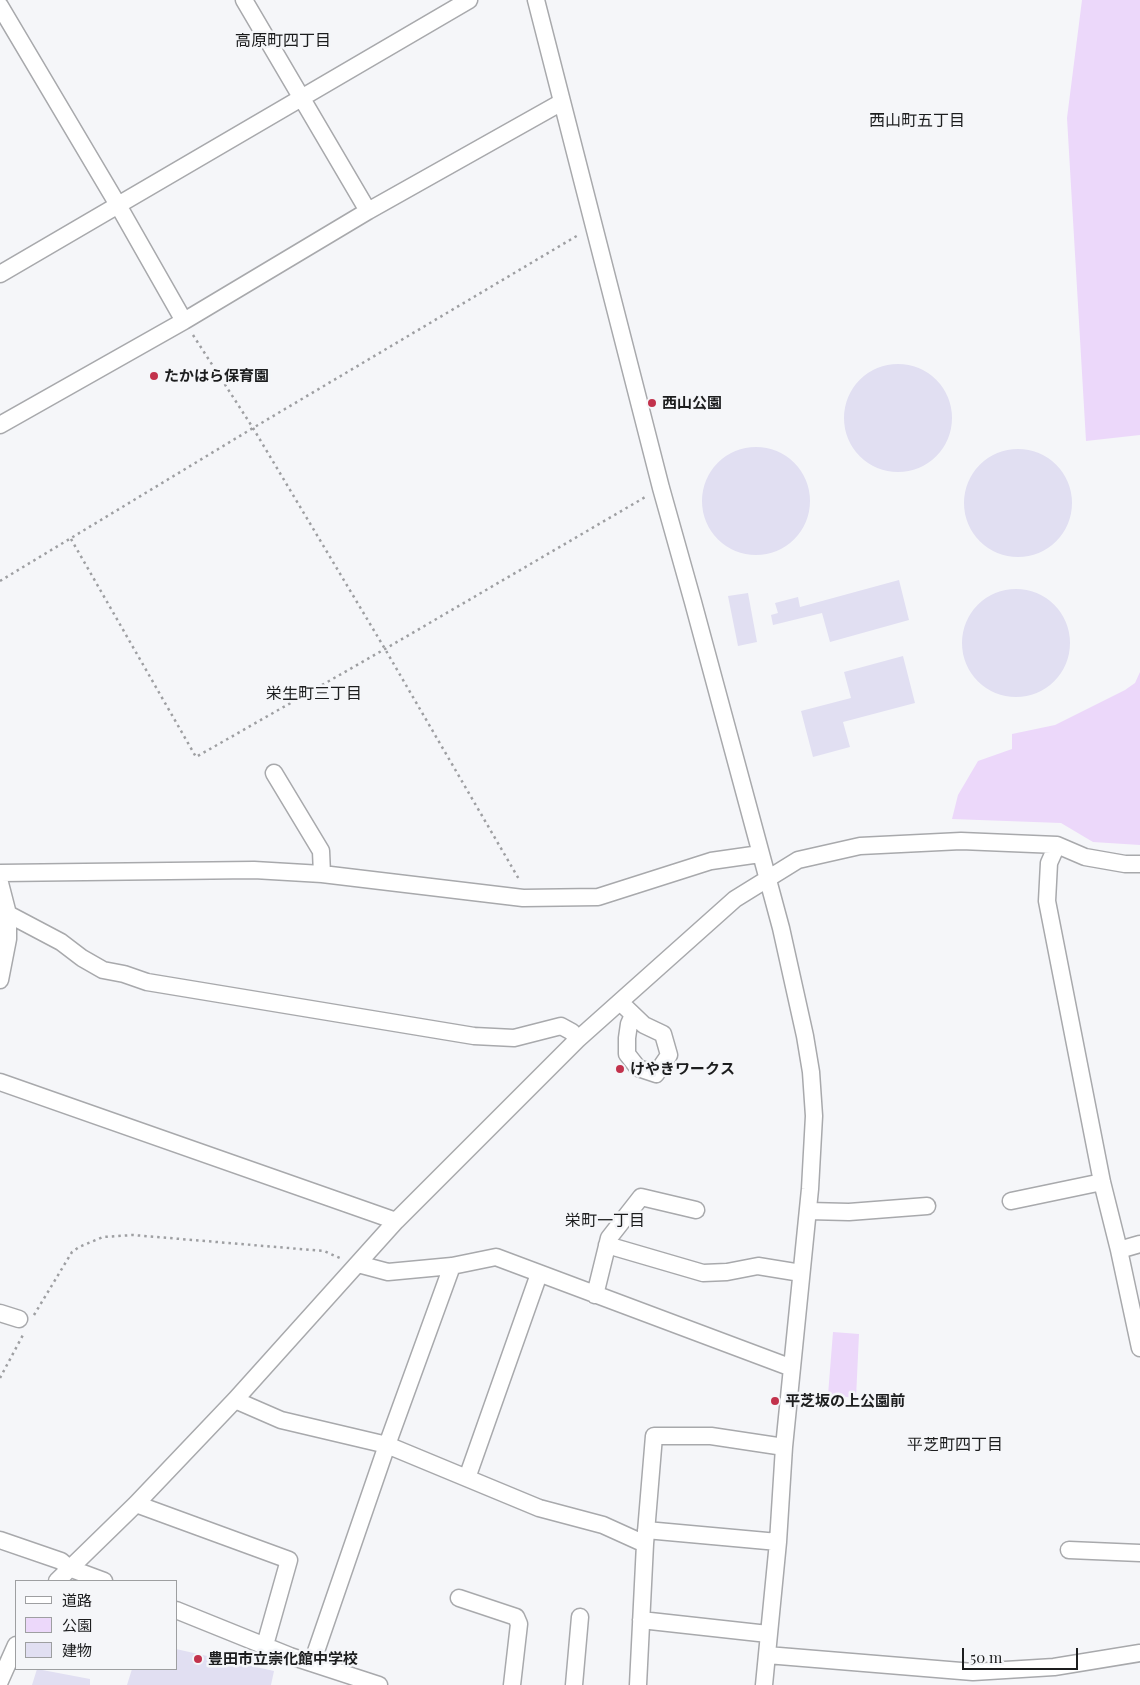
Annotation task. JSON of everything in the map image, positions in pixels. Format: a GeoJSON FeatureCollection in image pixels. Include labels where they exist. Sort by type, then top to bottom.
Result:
{"type":"FeatureCollection","features":[{"type":"Feature","properties":{"kind":"street"},"geometry":{"type":"LineString","coordinates":[[244,0],[368,211]]}},
{"type":"Feature","properties":{"kind":"street"},"geometry":{"type":"LineString","coordinates":[[0,274],[469,0]]}},
{"type":"Feature","properties":{"kind":"street"},"geometry":{"type":"LineString","coordinates":[[536,0],[661,488],[709,659],[766,879],[781,928],[811,1072],[814,1116],[808,1211],[784,1447],[778,1542],[764,1685]]}},
{"type":"Feature","properties":{"kind":"street"},"geometry":{"type":"LineString","coordinates":[[0,6],[118,205],[184,321]]}},
{"type":"Feature","properties":{"kind":"street"},"geometry":{"type":"LineString","coordinates":[[0,425],[184,321],[368,211],[562,102]]}},
{"type":"Feature","properties":{"kind":"street"},"geometry":{"type":"LineString","coordinates":[[274,773],[321,851],[322,874]]}},
{"type":"Feature","properties":{"kind":"street"},"geometry":{"type":"LineString","coordinates":[[58,1580],[136,1504],[235,1400],[353,1263],[577,1040],[735,899],[798,860],[860,846],[961,840],[1057,846],[1085,857],[1125,864],[1140,864]]}},
{"type":"Feature","properties":{"kind":"street"},"geometry":{"type":"LineString","coordinates":[[1057,846],[1049,863],[1047,901],[1102,1182],[1140,1348]]}},
{"type":"Feature","properties":{"kind":"street"},"geometry":{"type":"LineString","coordinates":[[0,873],[254,870],[322,874],[523,898],[598,897],[711,861],[760,854]]}},
{"type":"Feature","properties":{"kind":"street"},"geometry":{"type":"LineString","coordinates":[[0,882],[8,914],[8,939],[0,980]]}},
{"type":"Feature","properties":{"kind":"street"},"geometry":{"type":"LineString","coordinates":[[8,914],[61,942],[82,958],[103,970],[124,974],[147,982],[474,1036],[514,1038],[561,1026],[572,1032],[577,1040]]}},
{"type":"Feature","properties":{"kind":"street"},"geometry":{"type":"LineString","coordinates":[[620,1002],[633,1015]]}},
{"type":"Feature","properties":{"kind":"street"},"geometry":{"type":"LineString","coordinates":[[0,1082],[396,1221]]}},
{"type":"Feature","properties":{"kind":"street"},"geometry":{"type":"LineString","coordinates":[[1011,1201],[1102,1182]]}},
{"type":"Feature","properties":{"kind":"street"},"geometry":{"type":"LineString","coordinates":[[595,1295],[609,1238],[641,1197],[696,1210]]}},
{"type":"Feature","properties":{"kind":"street"},"geometry":{"type":"LineString","coordinates":[[808,1211],[849,1212],[927,1206]]}},
{"type":"Feature","properties":{"kind":"street"},"geometry":{"type":"LineString","coordinates":[[1119,1250],[1140,1244]]}},
{"type":"Feature","properties":{"kind":"street"},"geometry":{"type":"LineString","coordinates":[[607,1245],[703,1273],[727,1272],[758,1266],[801,1273]]}},
{"type":"Feature","properties":{"kind":"street"},"geometry":{"type":"LineString","coordinates":[[353,1263],[388,1272],[452,1266],[496,1257],[792,1368]]}},
{"type":"Feature","properties":{"kind":"street"},"geometry":{"type":"LineString","coordinates":[[312,1663],[387,1445],[452,1266]]}},
{"type":"Feature","properties":{"kind":"street"},"geometry":{"type":"LineString","coordinates":[[467,1478],[539,1274]]}},
{"type":"Feature","properties":{"kind":"street"},"geometry":{"type":"LineString","coordinates":[[0,1313],[25,1322]]}},
{"type":"Feature","properties":{"kind":"street"},"geometry":{"type":"LineString","coordinates":[[235,1400],[281,1420],[387,1445],[539,1508],[645,1537],[778,1542]]}},
{"type":"Feature","properties":{"kind":"street"},"geometry":{"type":"LineString","coordinates":[[638,1685],[645,1537],[654,1436],[711,1436],[784,1447]]}},
{"type":"Feature","properties":{"kind":"street"},"geometry":{"type":"LineString","coordinates":[[136,1504],[290,1560],[265,1645]]}},
{"type":"Feature","properties":{"kind":"street"},"geometry":{"type":"LineString","coordinates":[[0,1540],[61,1562],[69,1568],[101,1580]]}},
{"type":"Feature","properties":{"kind":"street"},"geometry":{"type":"LineString","coordinates":[[1069,1550],[1140,1553]]}},
{"type":"Feature","properties":{"kind":"street"},"geometry":{"type":"LineString","coordinates":[[459,1598],[516,1617],[519,1624],[512,1685]]}},
{"type":"Feature","properties":{"kind":"street"},"geometry":{"type":"LineString","coordinates":[[178,1611],[312,1663],[379,1685]]}},
{"type":"Feature","properties":{"kind":"street"},"geometry":{"type":"LineString","coordinates":[[574,1685],[580,1617]]}},
{"type":"Feature","properties":{"kind":"street"},"geometry":{"type":"LineString","coordinates":[[641,1620],[768,1634]]}},
{"type":"Feature","properties":{"kind":"street"},"geometry":{"type":"LineString","coordinates":[[0,1681],[15,1647]]}},
{"type":"Feature","properties":{"kind":"street"},"geometry":{"type":"LineString","coordinates":[[767,1655],[973,1678],[1054,1667],[1140,1652]]}},
{"type":"Feature","properties":{"kind":"path"},"geometry":{"type":"LineString","coordinates":[[0,581],[594,225]]}},
{"type":"Feature","properties":{"kind":"path"},"geometry":{"type":"LineString","coordinates":[[184,321],[253,428],[385,649],[522,886],[523,898]]}},
{"type":"Feature","properties":{"kind":"path"},"geometry":{"type":"LineString","coordinates":[[71,539],[196,757],[661,488]]}},
{"type":"Feature","properties":{"kind":"path"},"geometry":{"type":"LineString","coordinates":[[0,1378],[25,1322],[72,1252],[103,1237],[133,1235],[324,1251],[353,1263]]}},
{"type":"Feature","properties":{"kind":"green space"},"geometry":{"type":"Polygon","coordinates":[[[1082,0],[1140,0],[1140,435],[1086,441],[1067,118],[1082,0]]]}},
{"type":"Feature","properties":{"kind":"green space"},"geometry":{"type":"Polygon","coordinates":[[[1140,672],[1140,845],[1093,842],[1061,823],[952,819],[958,795],[978,761],[1012,749],[1012,734],[1055,725],[1125,690],[1135,683],[1140,672]]]}},
{"type":"Feature","properties":{"kind":"green space"},"geometry":{"type":"Polygon","coordinates":[[[833,1332],[859,1334],[856,1398],[828,1395],[833,1332]]]}},
{"type":"Feature","properties":{"kind":"building"},"geometry":{"type":"Polygon","coordinates":[[[898,364],[919,368],[936,380],[948,397],[952,418],[948,439],[936,456],[919,468],[898,472],[877,468],[860,456],[848,439],[844,418],[848,397],[860,380],[877,368],[898,364]]]}},
{"type":"Feature","properties":{"kind":"building"},"geometry":{"type":"Polygon","coordinates":[[[756,447],[777,451],[794,463],[806,480],[810,501],[806,522],[794,539],[777,551],[756,555],[735,551],[718,539],[706,522],[702,501],[706,480],[718,463],[735,451],[756,447]]]}},
{"type":"Feature","properties":{"kind":"building"},"geometry":{"type":"Polygon","coordinates":[[[1018,449],[1039,453],[1056,465],[1068,482],[1072,503],[1068,524],[1056,541],[1039,553],[1018,557],[997,553],[980,541],[968,524],[964,503],[968,482],[980,465],[997,453],[1018,449]]]}},
{"type":"Feature","properties":{"kind":"building"},"geometry":{"type":"Polygon","coordinates":[[[899,580],[909,620],[830,642],[822,613],[773,625],[771,615],[778,613],[775,603],[798,597],[800,607],[899,580]]]}},
{"type":"Feature","properties":{"kind":"building"},"geometry":{"type":"Polygon","coordinates":[[[1016,589],[1037,593],[1054,605],[1066,622],[1070,643],[1066,664],[1054,681],[1037,693],[1016,697],[995,693],[978,681],[966,664],[962,643],[966,622],[978,605],[995,593],[1016,589]]]}},
{"type":"Feature","properties":{"kind":"building"},"geometry":{"type":"Polygon","coordinates":[[[748,593],[757,642],[738,646],[728,596],[748,593]]]}},
{"type":"Feature","properties":{"kind":"building"},"geometry":{"type":"Polygon","coordinates":[[[903,656],[915,703],[843,722],[850,747],[813,757],[801,711],[851,698],[844,672],[903,656]]]}},
{"type":"Feature","properties":{"kind":"building","name":"豊田市立崇化館中学校"},"geometry":{"type":"Polygon","coordinates":[[[178,1649],[274,1671],[271,1685],[127,1685],[132,1670],[178,1670],[178,1649]]]}},
{"type":"Feature","properties":{"kind":"building"},"geometry":{"type":"Polygon","coordinates":[[[37,1670],[90,1679],[90,1685],[32,1685],[37,1670]]]}},
{"type":"Feature","properties":{"kind":"place","name":"たかはら保育園"},"geometry":{"type":"Point","coordinates":[154,376]}},
{"type":"Feature","properties":{"kind":"place","name":"西山公園"},"geometry":{"type":"Point","coordinates":[652,403]}},
{"type":"Feature","properties":{"kind":"place","name":"けやきワークス"},"geometry":{"type":"Point","coordinates":[620,1069]}},
{"type":"Feature","properties":{"kind":"place","name":"平芝坂の上公園前"},"geometry":{"type":"Point","coordinates":[775,1401]}},
{"type":"Feature","properties":{"kind":"place","name":"豊田市立崇化館中学校"},"geometry":{"type":"Point","coordinates":[198,1659]}},
{"type":"Feature","properties":{"kind":"district","name":"高原町四丁目"},"geometry":{"type":"Point","coordinates":[283,41]}},
{"type":"Feature","properties":{"kind":"district","name":"西山町五丁目"},"geometry":{"type":"Point","coordinates":[917,121]}},
{"type":"Feature","properties":{"kind":"district","name":"栄生町三丁目"},"geometry":{"type":"Point","coordinates":[314,694]}},
{"type":"Feature","properties":{"kind":"district","name":"栄町一丁目"},"geometry":{"type":"Point","coordinates":[605,1221]}},
{"type":"Feature","properties":{"kind":"district","name":"平芝町四丁目"},"geometry":{"type":"Point","coordinates":[955,1445]}}]}
